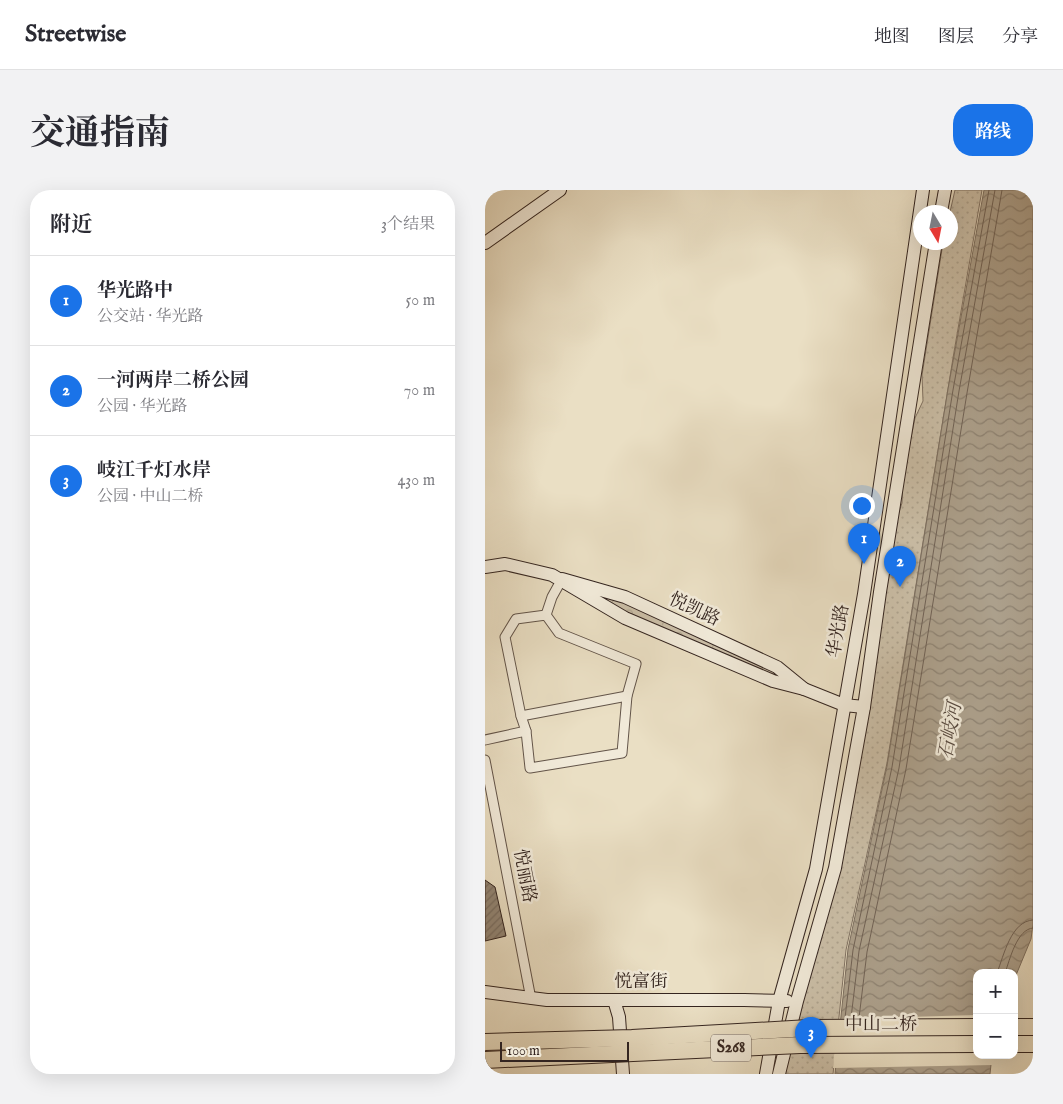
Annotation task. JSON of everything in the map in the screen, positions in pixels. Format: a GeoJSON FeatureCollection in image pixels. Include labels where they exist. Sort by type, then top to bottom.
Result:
{"type":"FeatureCollection","features":[{"type":"Feature","properties":{"kind":"highway","name":"中山二桥"},"geometry":{"type":"LineString","coordinates":[[485,1042],[632,1038],[809,1028],[973,1027]]}},
{"type":"Feature","properties":{"kind":"highway"},"geometry":{"type":"LineString","coordinates":[[1018,1027],[1033,1027]]}},
{"type":"Feature","properties":{"kind":"highway","name":"中山二桥"},"geometry":{"type":"LineString","coordinates":[[485,1060],[800,1045],[973,1044]]}},
{"type":"Feature","properties":{"kind":"highway"},"geometry":{"type":"LineString","coordinates":[[1018,1044],[1033,1044]]}},
{"type":"Feature","properties":{"kind":"main road"},"geometry":{"type":"LineString","coordinates":[[485,243],[560,190]]}},
{"type":"Feature","properties":{"kind":"main road","name":"华光路"},"geometry":{"type":"LineString","coordinates":[[766,1074],[779,1001],[816,870],[864,594],[923,190]]}},
{"type":"Feature","properties":{"kind":"main road"},"geometry":{"type":"LineString","coordinates":[[942,205],[945,190]]}},
{"type":"Feature","properties":{"kind":"main road","name":"华光路"},"geometry":{"type":"LineString","coordinates":[[779,1074],[797,1001],[835,868],[864,707],[882,582],[936,250]]}},
{"type":"Feature","properties":{"kind":"main road","name":"悦凯路"},"geometry":{"type":"LineString","coordinates":[[485,567],[505,564],[552,575],[625,618],[773,682],[804,689],[844,705],[864,707]]}},
{"type":"Feature","properties":{"kind":"main road","name":"悦凯路"},"geometry":{"type":"LineString","coordinates":[[561,579],[625,597],[777,667],[804,689]]}},
{"type":"Feature","properties":{"kind":"main road","name":"悦富街"},"geometry":{"type":"LineString","coordinates":[[485,992],[547,1000],[797,1001]]}},
{"type":"Feature","properties":{"kind":"main road"},"geometry":{"type":"LineString","coordinates":[[614,1000],[619,1017],[623,1074]]}},
{"type":"Feature","properties":{"kind":"street"},"geometry":{"type":"LineString","coordinates":[[546,616],[552,597],[561,579]]}},
{"type":"Feature","properties":{"kind":"street"},"geometry":{"type":"LineString","coordinates":[[546,616],[559,632],[636,664],[627,696],[622,753],[530,768],[526,731],[521,716],[505,637],[516,619],[546,616]]}},
{"type":"Feature","properties":{"kind":"street"},"geometry":{"type":"LineString","coordinates":[[521,716],[627,696]]}},
{"type":"Feature","properties":{"kind":"street"},"geometry":{"type":"LineString","coordinates":[[485,740],[526,731]]}},
{"type":"Feature","properties":{"kind":"street","name":"悦丽路"},"geometry":{"type":"LineString","coordinates":[[485,760],[531,999]]}},
{"type":"Feature","properties":{"kind":"green space"},"geometry":{"type":"Polygon","coordinates":[[[955,190],[982,190],[887,763],[846,950],[833,1074],[783,1074],[832,889],[891,537],[902,503],[903,477],[915,418],[923,401],[922,375],[942,250],[958,250],[958,205],[952,205],[955,190]]]}},
{"type":"Feature","properties":{"kind":"green space"},"geometry":{"type":"Polygon","coordinates":[[[596,594],[627,601],[778,671],[789,683],[622,612],[596,594]]]}},
{"type":"Feature","properties":{"kind":"water","name":"石岐河"},"geometry":{"type":"Polygon","coordinates":[[[984,190],[1033,190],[1033,924],[1031,939],[1018,970],[973,969],[973,1059],[992,1059],[990,1074],[835,1074],[848,949],[887,766],[948,389],[984,190]]]}},
{"type":"Feature","properties":{"kind":"pier"},"geometry":{"type":"Polygon","coordinates":[[[973,1015],[973,1059],[995,1059],[994,1065],[833,1068],[837,1019],[973,1015]]]}},
{"type":"Feature","properties":{"kind":"building"},"geometry":{"type":"Polygon","coordinates":[[[485,880],[495,887],[506,936],[485,941],[485,880]]]}},
{"type":"Feature","properties":{"kind":"place","name":"华光路中"},"geometry":{"type":"Point","coordinates":[864,564]}},
{"type":"Feature","properties":{"kind":"place","name":"一河两岸二桥公园"},"geometry":{"type":"Point","coordinates":[900,587]}},
{"type":"Feature","properties":{"kind":"place","name":"岐江千灯水岸"},"geometry":{"type":"Point","coordinates":[811,1058]}}]}
